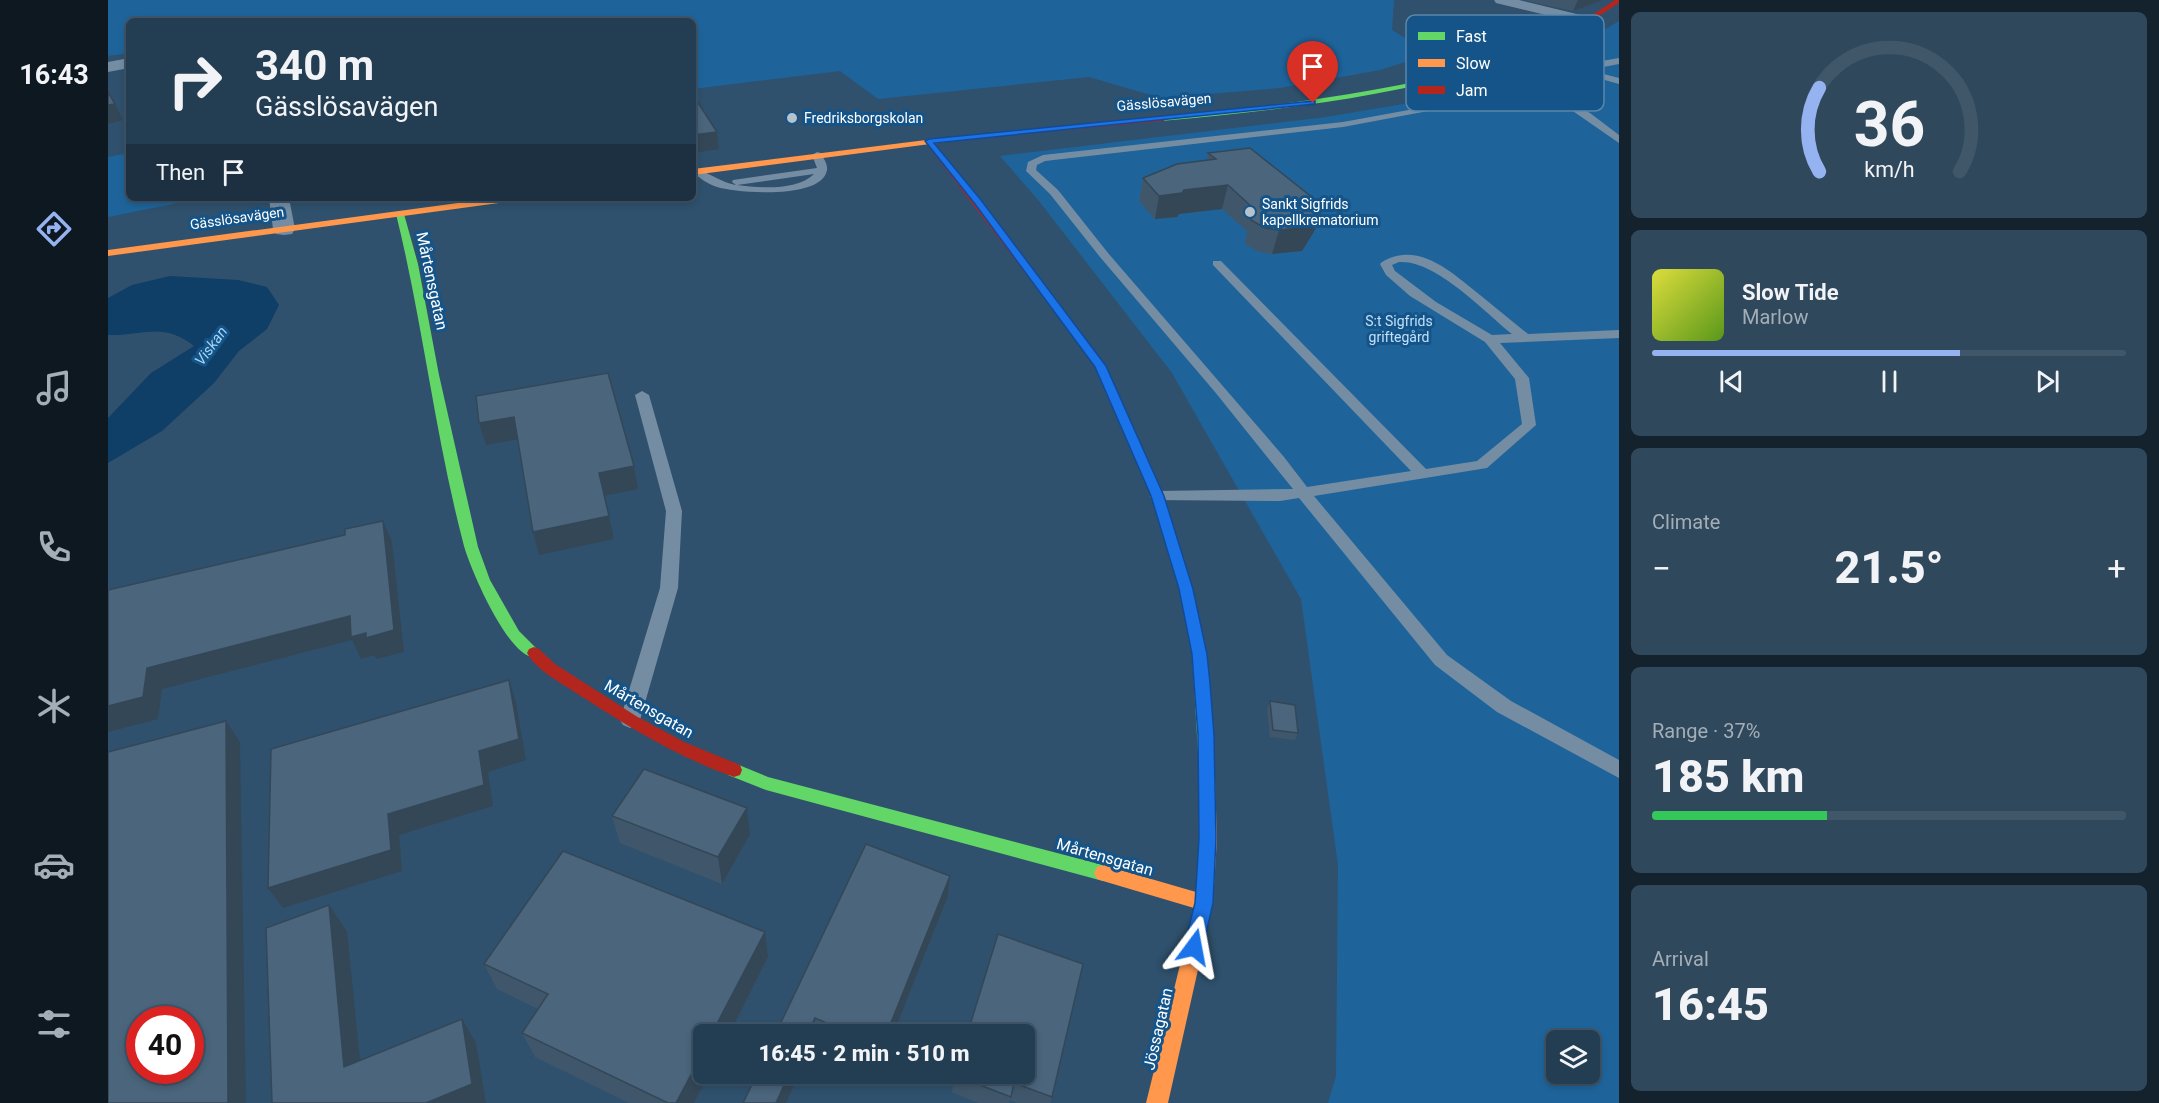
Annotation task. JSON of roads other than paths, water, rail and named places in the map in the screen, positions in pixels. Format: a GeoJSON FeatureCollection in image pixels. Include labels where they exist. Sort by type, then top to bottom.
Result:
{"type":"FeatureCollection","features":[{"type":"Feature","properties":{"kind":"street"},"geometry":{"type":"LineString","coordinates":[[1501,0],[1563,15]]}},
{"type":"Feature","properties":{"kind":"street","name":"Gässlösavägen"},"geometry":{"type":"LineString","coordinates":[[1597,15],[1619,0]]}},
{"type":"Feature","properties":{"kind":"street"},"geometry":{"type":"LineString","coordinates":[[108,68],[126,64]]}},
{"type":"Feature","properties":{"kind":"street","name":"Gässlösavägen"},"geometry":{"type":"LineString","coordinates":[[696,172],[929,141],[1308,104],[1406,86]]}},
{"type":"Feature","properties":{"kind":"street","name":"Jössagatan"},"geometry":{"type":"LineString","coordinates":[[929,141],[978,202],[1100,366],[1158,496],[1186,589],[1199,654],[1207,773],[1208,838],[1204,903],[1157,1103]]}},
{"type":"Feature","properties":{"kind":"street"},"geometry":{"type":"LineString","coordinates":[[279,201],[284,229]]}},
{"type":"Feature","properties":{"kind":"street","name":"Gässlösavägen"},"geometry":{"type":"LineString","coordinates":[[108,253],[493,201]]}},
{"type":"Feature","properties":{"kind":"street","name":"Mårtensgatan"},"geometry":{"type":"LineString","coordinates":[[400,214],[413,264],[433,375],[471,547],[483,580],[514,635],[550,668],[630,720],[678,747],[766,783],[1071,863],[1204,903]]}},
{"type":"Feature","properties":{"kind":"lane"},"geometry":{"type":"LineString","coordinates":[[1604,63],[1619,61]]}},
{"type":"Feature","properties":{"kind":"lane"},"geometry":{"type":"LineString","coordinates":[[1604,77],[1619,81]]}},
{"type":"Feature","properties":{"kind":"lane"},"geometry":{"type":"LineString","coordinates":[[1416,111],[1329,128],[1058,156],[1036,160],[1032,164],[1031,171],[1054,192],[1104,255],[1220,389],[1304,492],[1322,518],[1434,651],[1461,678],[1492,698],[1619,770]]}},
{"type":"Feature","properties":{"kind":"lane"},"geometry":{"type":"LineString","coordinates":[[1583,111],[1603,124],[1619,140]]}},
{"type":"Feature","properties":{"kind":"lane"},"geometry":{"type":"LineString","coordinates":[[696,172],[719,184],[758,190],[791,188],[813,181],[821,170],[817,155]]}},
{"type":"Feature","properties":{"kind":"lane"},"geometry":{"type":"LineString","coordinates":[[1158,496],[1280,496],[1482,465],[1529,425],[1522,378],[1490,339],[1432,306],[1404,285],[1387,271],[1386,264],[1392,260],[1409,258],[1439,268],[1525,338]]}},
{"type":"Feature","properties":{"kind":"lane"},"geometry":{"type":"LineString","coordinates":[[1217,263],[1422,474]]}},
{"type":"Feature","properties":{"kind":"lane"},"geometry":{"type":"LineString","coordinates":[[1490,339],[1619,334]]}},
{"type":"Feature","properties":{"kind":"lane"},"geometry":{"type":"LineString","coordinates":[[630,720],[669,588],[674,511],[642,395]]}},
{"type":"Feature","properties":{"kind":"water","name":"Viskan"},"geometry":{"type":"Polygon","coordinates":[[[170,276],[238,280],[267,287],[279,305],[267,329],[239,351],[214,383],[162,431],[108,463],[108,418],[151,373],[194,346],[183,338],[162,332],[108,335],[108,298],[132,285],[170,276]]]}},
{"type":"Feature","properties":{"kind":"place","name":"Fredriksborgskolan"},"geometry":{"type":"Point","coordinates":[792,118]}},
{"type":"Feature","properties":{"kind":"place","name":"Sankt Sigfrids kapellkrematorium"},"geometry":{"type":"Point","coordinates":[1250,212]}},
{"type":"Feature","properties":{"kind":"park label","name":"S:t Sigfrids griftegård"},"geometry":{"type":"Point","coordinates":[1399,330]}}]}
